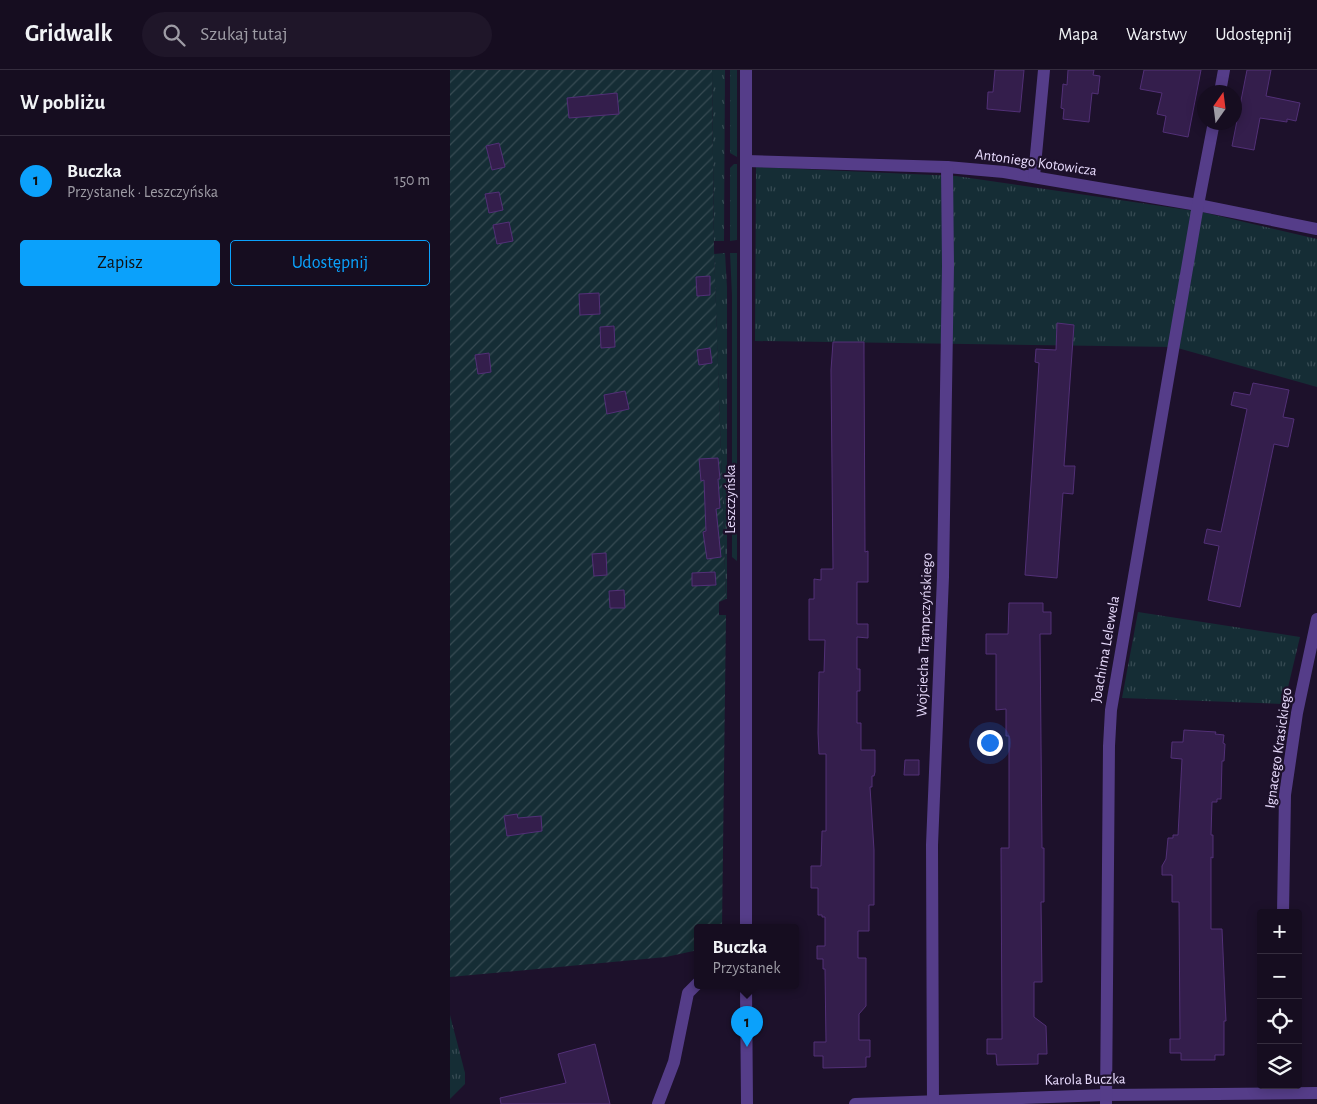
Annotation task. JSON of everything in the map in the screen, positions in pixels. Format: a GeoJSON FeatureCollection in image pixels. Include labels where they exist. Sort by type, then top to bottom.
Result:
{"type":"FeatureCollection","features":[{"type":"Feature","properties":{"kind":"street","name":"Leszczyńska"},"geometry":{"type":"LineString","coordinates":[[746,70],[746,924]]}},
{"type":"Feature","properties":{"kind":"street"},"geometry":{"type":"LineString","coordinates":[[1034,176],[1044,70]]}},
{"type":"Feature","properties":{"kind":"street"},"geometry":{"type":"LineString","coordinates":[[1221,85],[1224,70]]}},
{"type":"Feature","properties":{"kind":"street","name":"Joachima Lelewela"},"geometry":{"type":"LineString","coordinates":[[1106,1099],[1109,746],[1111,710],[1212,130]]}},
{"type":"Feature","properties":{"kind":"street","name":"Antoniego Kotowicza"},"geometry":{"type":"LineString","coordinates":[[746,161],[947,166],[1034,176],[1198,205],[1317,229]]}},
{"type":"Feature","properties":{"kind":"street","name":"Wojciecha Trąmpczyńskiego"},"geometry":{"type":"LineString","coordinates":[[932,1102],[932,845],[943,577],[948,266],[947,166]]}},
{"type":"Feature","properties":{"kind":"street","name":"Ignacego Krasickiego"},"geometry":{"type":"LineString","coordinates":[[1283,909],[1285,795],[1296,713],[1317,619]]}},
{"type":"Feature","properties":{"kind":"street"},"geometry":{"type":"LineString","coordinates":[[658,1104],[674,1062],[688,993],[694,987]]}},
{"type":"Feature","properties":{"kind":"street"},"geometry":{"type":"LineString","coordinates":[[746,989],[747,1104]]}},
{"type":"Feature","properties":{"kind":"street","name":"Karola Buczka"},"geometry":{"type":"LineString","coordinates":[[855,1104],[1317,1093]]}},
{"type":"Feature","properties":{"kind":"green space"},"geometry":{"type":"Polygon","coordinates":[[[450,70],[712,70],[714,248],[726,599],[719,602],[719,615],[726,615],[722,924],[694,924],[694,951],[666,957],[450,977],[450,70]]]}},
{"type":"Feature","properties":{"kind":"green space"},"geometry":{"type":"Polygon","coordinates":[[[712,70],[725,70],[724,241],[714,241],[712,70]]]}},
{"type":"Feature","properties":{"kind":"green space"},"geometry":{"type":"Polygon","coordinates":[[[730,70],[737,70],[737,157],[730,153],[730,70]]]}},
{"type":"Feature","properties":{"kind":"green space"},"geometry":{"type":"Polygon","coordinates":[[[737,164],[737,240],[730,241],[730,168],[737,164]]]}},
{"type":"Feature","properties":{"kind":"green space"},"geometry":{"type":"Polygon","coordinates":[[[756,167],[956,176],[1202,212],[1317,239],[1317,387],[1174,347],[755,341],[756,167]]]}},
{"type":"Feature","properties":{"kind":"green space"},"geometry":{"type":"Polygon","coordinates":[[[725,253],[727,287],[727,599],[714,254],[725,253]]]}},
{"type":"Feature","properties":{"kind":"green space"},"geometry":{"type":"Polygon","coordinates":[[[730,253],[737,253],[737,561],[732,557],[732,295],[730,253]]]}},
{"type":"Feature","properties":{"kind":"green space"},"geometry":{"type":"Polygon","coordinates":[[[1138,612],[1300,637],[1284,704],[1122,698],[1138,612]]]}},
{"type":"Feature","properties":{"kind":"green space"},"geometry":{"type":"Polygon","coordinates":[[[450,1015],[465,1073],[465,1084],[450,1099],[450,1015]]]}},
{"type":"Feature","properties":{"kind":"building"},"geometry":{"type":"Polygon","coordinates":[[[995,70],[1024,70],[1020,112],[987,109],[988,92],[993,92],[995,70]]]}},
{"type":"Feature","properties":{"kind":"building"},"geometry":{"type":"Polygon","coordinates":[[[1068,70],[1094,70],[1093,75],[1100,76],[1098,94],[1092,93],[1089,122],[1063,119],[1064,109],[1061,108],[1063,84],[1067,85],[1068,70]]]}},
{"type":"Feature","properties":{"kind":"building"},"geometry":{"type":"Polygon","coordinates":[[[1144,70],[1201,70],[1188,137],[1163,132],[1166,116],[1157,114],[1162,93],[1140,89],[1144,70]]]}},
{"type":"Feature","properties":{"kind":"building"},"geometry":{"type":"Polygon","coordinates":[[[1247,70],[1271,70],[1266,96],[1300,103],[1296,121],[1287,119],[1287,122],[1260,118],[1254,150],[1232,146],[1235,130],[1242,130],[1242,95],[1247,70]]]}},
{"type":"Feature","properties":{"kind":"building"},"geometry":{"type":"Polygon","coordinates":[[[617,93],[619,114],[569,118],[567,98],[617,93]]]}},
{"type":"Feature","properties":{"kind":"building"},"geometry":{"type":"Polygon","coordinates":[[[499,143],[505,167],[492,170],[486,146],[499,143]]]}},
{"type":"Feature","properties":{"kind":"building"},"geometry":{"type":"Polygon","coordinates":[[[499,192],[503,210],[489,213],[485,194],[499,192]]]}},
{"type":"Feature","properties":{"kind":"building"},"geometry":{"type":"Polygon","coordinates":[[[509,222],[513,241],[497,244],[493,225],[509,222]]]}},
{"type":"Feature","properties":{"kind":"building"},"geometry":{"type":"Polygon","coordinates":[[[710,276],[710,295],[697,296],[696,277],[710,276]]]}},
{"type":"Feature","properties":{"kind":"building"},"geometry":{"type":"Polygon","coordinates":[[[599,293],[600,314],[580,315],[579,294],[599,293]]]}},
{"type":"Feature","properties":{"kind":"building"},"geometry":{"type":"Polygon","coordinates":[[[1057,323],[1074,325],[1064,466],[1075,466],[1073,494],[1063,493],[1057,578],[1025,575],[1039,363],[1035,362],[1036,349],[1056,350],[1057,323]]]}},
{"type":"Feature","properties":{"kind":"building"},"geometry":{"type":"Polygon","coordinates":[[[614,326],[615,347],[601,348],[600,327],[614,326]]]}},
{"type":"Feature","properties":{"kind":"building"},"geometry":{"type":"Polygon","coordinates":[[[833,342],[864,342],[865,552],[868,551],[868,582],[857,582],[857,624],[868,624],[868,638],[857,637],[857,669],[860,669],[860,691],[857,691],[857,723],[861,723],[861,750],[875,750],[875,772],[874,776],[872,776],[872,787],[870,787],[874,850],[874,905],[869,905],[869,931],[858,931],[858,958],[866,958],[866,1006],[859,1014],[859,1040],[870,1040],[870,1057],[866,1057],[866,1067],[823,1068],[823,1056],[814,1056],[814,1042],[826,1042],[825,969],[823,969],[823,959],[817,959],[817,946],[825,946],[825,917],[818,915],[818,888],[811,888],[811,866],[821,866],[822,831],[826,831],[826,754],[819,754],[818,733],[819,672],[824,672],[825,640],[809,640],[809,599],[814,599],[814,579],[821,580],[821,569],[833,569],[831,370],[833,342]]]}},
{"type":"Feature","properties":{"kind":"building"},"geometry":{"type":"Polygon","coordinates":[[[710,348],[712,363],[699,365],[697,350],[710,348]]]}},
{"type":"Feature","properties":{"kind":"building"},"geometry":{"type":"Polygon","coordinates":[[[489,353],[491,372],[478,374],[475,355],[489,353]]]}},
{"type":"Feature","properties":{"kind":"building"},"geometry":{"type":"Polygon","coordinates":[[[1253,383],[1289,390],[1283,417],[1294,419],[1288,447],[1274,444],[1240,607],[1208,600],[1219,546],[1204,543],[1207,529],[1221,532],[1247,409],[1231,405],[1234,392],[1250,395],[1253,383]]]}},
{"type":"Feature","properties":{"kind":"building"},"geometry":{"type":"Polygon","coordinates":[[[625,391],[629,409],[607,414],[604,395],[625,391]]]}},
{"type":"Feature","properties":{"kind":"building"},"geometry":{"type":"Polygon","coordinates":[[[718,458],[720,508],[716,509],[721,557],[707,559],[703,532],[706,531],[704,480],[701,481],[699,459],[718,458]]]}},
{"type":"Feature","properties":{"kind":"building"},"geometry":{"type":"Polygon","coordinates":[[[606,553],[607,575],[594,576],[592,554],[606,553]]]}},
{"type":"Feature","properties":{"kind":"building"},"geometry":{"type":"Polygon","coordinates":[[[715,572],[716,585],[692,586],[692,573],[715,572]]]}},
{"type":"Feature","properties":{"kind":"building"},"geometry":{"type":"Polygon","coordinates":[[[624,590],[625,608],[610,608],[609,591],[624,590]]]}},
{"type":"Feature","properties":{"kind":"building"},"geometry":{"type":"Polygon","coordinates":[[[1009,603],[1043,603],[1043,612],[1051,612],[1051,634],[1040,634],[1044,902],[1041,902],[1042,982],[1034,982],[1034,1017],[1046,1026],[1047,1054],[1038,1054],[1038,1064],[997,1065],[996,1054],[987,1054],[987,1039],[1002,1039],[1001,848],[1009,848],[1009,736],[1006,736],[1006,709],[996,710],[996,654],[986,654],[986,634],[1008,634],[1009,603]]]}},
{"type":"Feature","properties":{"kind":"building"},"geometry":{"type":"Polygon","coordinates":[[[1184,730],[1216,732],[1215,734],[1224,735],[1223,743],[1225,744],[1224,761],[1222,761],[1221,799],[1217,799],[1217,802],[1212,802],[1211,929],[1222,929],[1226,1021],[1224,1021],[1224,1055],[1215,1055],[1215,1060],[1181,1060],[1181,1053],[1170,1053],[1170,1039],[1180,1039],[1179,902],[1172,902],[1172,875],[1162,875],[1162,866],[1166,859],[1168,838],[1178,835],[1182,759],[1171,758],[1172,742],[1183,742],[1184,730]]]}},
{"type":"Feature","properties":{"kind":"building"},"geometry":{"type":"Polygon","coordinates":[[[905,760],[919,760],[919,775],[904,775],[905,760]]]}},
{"type":"Feature","properties":{"kind":"building"},"geometry":{"type":"Polygon","coordinates":[[[517,814],[518,818],[541,816],[542,831],[507,836],[504,816],[517,814]]]}},
{"type":"Feature","properties":{"kind":"building"},"geometry":{"type":"Polygon","coordinates":[[[595,1044],[610,1104],[501,1104],[500,1098],[566,1083],[558,1054],[595,1044]]]}},
{"type":"Feature","properties":{"kind":"place","name":"Buczka"},"geometry":{"type":"Point","coordinates":[747,1047]}}]}
